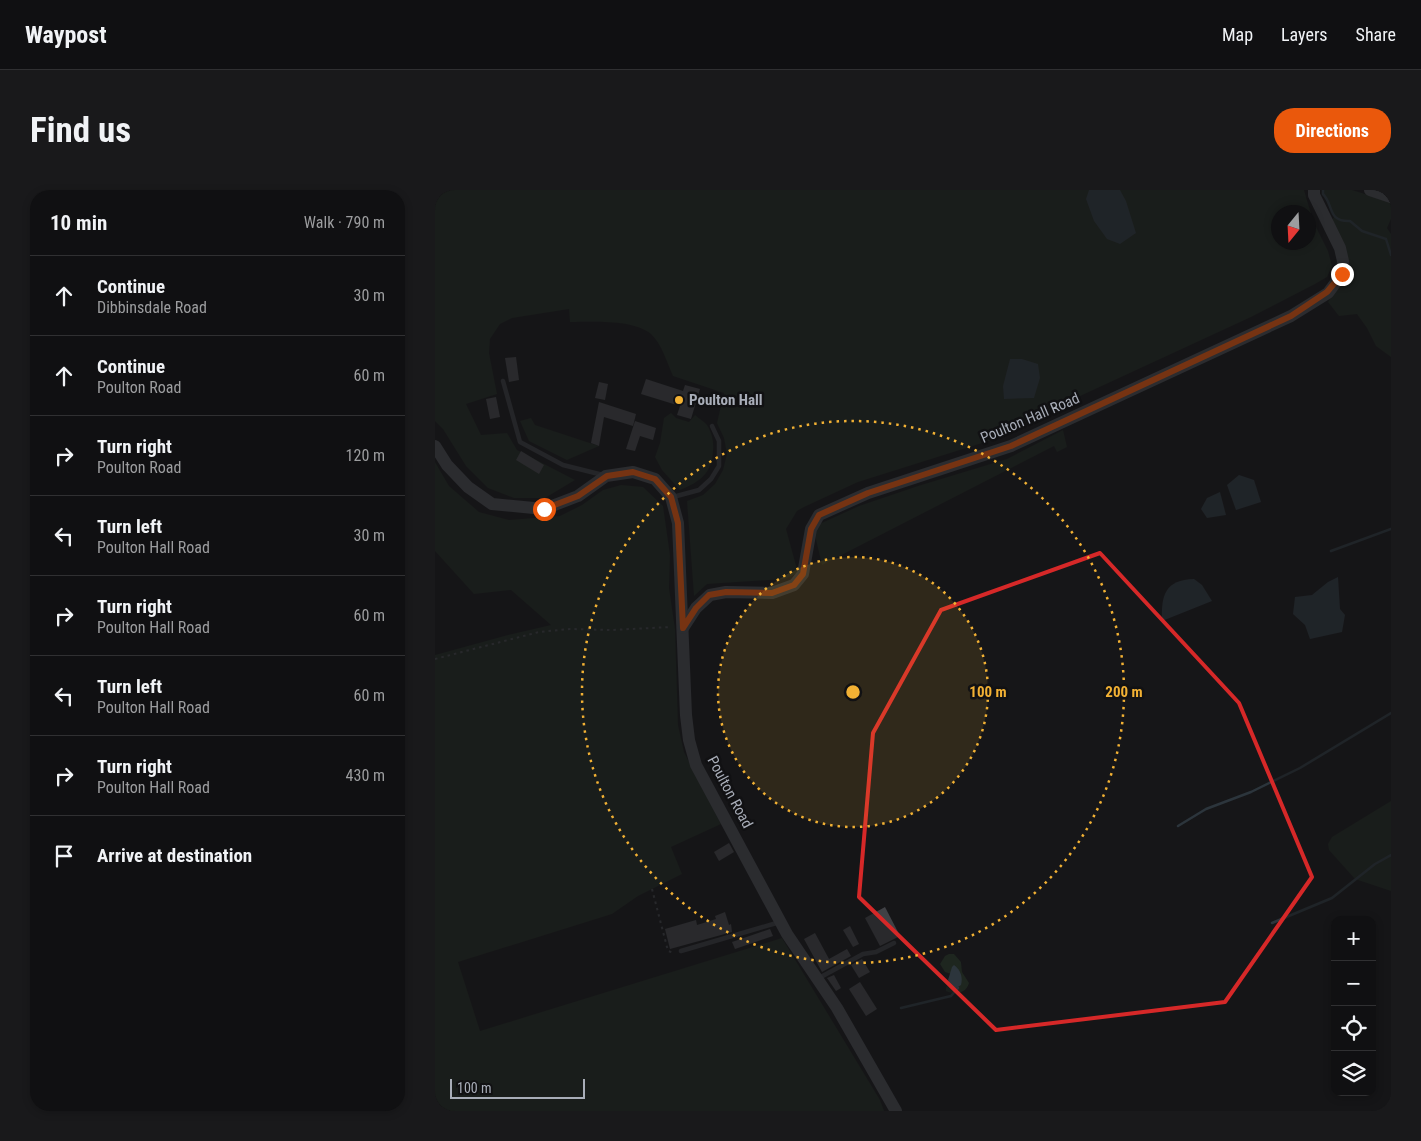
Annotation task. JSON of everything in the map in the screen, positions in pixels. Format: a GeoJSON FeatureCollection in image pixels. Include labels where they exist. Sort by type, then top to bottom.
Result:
{"type":"FeatureCollection","features":[{"type":"Feature","properties":{"kind":"street","name":"Poulton Hall Road"},"geometry":{"type":"LineString","coordinates":[[683,628],[696,608],[709,595],[726,592],[772,593],[794,585],[803,574],[811,529],[819,515],[868,493],[1011,446],[1291,316],[1327,292],[1342,274],[1343,261],[1340,248],[1314,195],[1314,190]]}},
{"type":"Feature","properties":{"kind":"street"},"geometry":{"type":"LineString","coordinates":[[1371,190],[1391,197]]}},
{"type":"Feature","properties":{"kind":"street","name":"Poulton Road"},"geometry":{"type":"LineString","coordinates":[[435,446],[447,465],[468,488],[492,504],[544,509],[578,496],[607,476],[633,472],[655,479],[671,497],[678,523],[686,706],[692,752],[703,778],[781,922],[837,1008],[897,1111]]}},
{"type":"Feature","properties":{"kind":"lane"},"geometry":{"type":"LineString","coordinates":[[503,380],[520,442],[563,465],[607,476]]}},
{"type":"Feature","properties":{"kind":"lane"},"geometry":{"type":"LineString","coordinates":[[671,497],[699,490],[711,479],[719,466],[719,441],[712,426]]}},
{"type":"Feature","properties":{"kind":"lane"},"geometry":{"type":"LineString","coordinates":[[681,951],[781,922]]}},
{"type":"Feature","properties":{"kind":"lane"},"geometry":{"type":"LineString","coordinates":[[817,979],[863,954],[876,952],[894,943]]}},
{"type":"Feature","properties":{"kind":"path"},"geometry":{"type":"LineString","coordinates":[[435,659],[539,632],[570,629],[683,628]]}},
{"type":"Feature","properties":{"kind":"path"},"geometry":{"type":"LineString","coordinates":[[652,889],[668,951],[675,953],[681,951]]}},
{"type":"Feature","properties":{"kind":"highlighted area"},"geometry":{"type":"Polygon","coordinates":[[[1100,553],[1239,703],[1312,877],[1225,1002],[996,1030],[859,897],[873,733],[941,610],[1100,553]]]}},
{"type":"Feature","properties":{"kind":"shaded area"},"geometry":{"type":"Polygon","coordinates":[[[435,190],[1304,190],[1308,205],[1271,205],[1271,250],[1316,250],[1316,227],[1328,251],[1332,266],[1327,277],[1315,284],[1251,317],[1052,409],[1015,431],[858,482],[804,507],[797,511],[786,529],[798,573],[784,579],[707,584],[694,596],[687,501],[703,495],[715,484],[723,470],[727,454],[724,438],[717,423],[724,393],[673,376],[661,348],[651,334],[643,329],[623,324],[570,322],[569,309],[512,318],[500,324],[490,339],[489,353],[497,394],[466,404],[481,435],[507,433],[517,450],[575,480],[545,498],[514,498],[488,488],[466,466],[443,429],[435,421],[435,190]]]}},
{"type":"Feature","properties":{"kind":"shaded area"},"geometry":{"type":"Polygon","coordinates":[[[1089,190],[1120,190],[1126,201],[1136,233],[1120,244],[1107,239],[1094,221],[1086,199],[1089,190]]]}},
{"type":"Feature","properties":{"kind":"shaded area"},"geometry":{"type":"Polygon","coordinates":[[[1323,190],[1352,190],[1391,202],[1391,219],[1387,228],[1391,234],[1391,357],[1376,346],[1357,314],[1339,316],[1328,302],[1349,268],[1348,258],[1332,220],[1334,217],[1323,194],[1323,190]]]}},
{"type":"Feature","properties":{"kind":"shaded area"},"geometry":{"type":"Polygon","coordinates":[[[1010,359],[1022,359],[1038,364],[1040,378],[1034,398],[1004,399],[1003,386],[1010,359]]]}},
{"type":"Feature","properties":{"kind":"shaded area"},"geometry":{"type":"Polygon","coordinates":[[[671,413],[676,418],[689,422],[695,415],[707,425],[713,441],[712,459],[704,476],[680,490],[662,470],[655,457],[660,443],[664,418],[671,413]]]}},
{"type":"Feature","properties":{"kind":"shaded area"},"geometry":{"type":"Polygon","coordinates":[[[531,418],[535,425],[599,446],[567,460],[529,441],[520,421],[531,418]]]}},
{"type":"Feature","properties":{"kind":"shaded area"},"geometry":{"type":"Polygon","coordinates":[[[1063,430],[1067,447],[1057,452],[1054,446],[822,565],[813,527],[859,506],[1007,459],[1063,430]]]}},
{"type":"Feature","properties":{"kind":"shaded area"},"geometry":{"type":"Polygon","coordinates":[[[435,462],[449,486],[479,512],[509,520],[560,516],[582,505],[603,490],[621,485],[643,487],[663,506],[670,555],[669,588],[675,629],[678,725],[684,752],[721,824],[671,847],[682,874],[638,896],[612,914],[458,962],[480,1031],[782,938],[880,1100],[884,1111],[435,1111],[435,655],[551,625],[511,590],[474,594],[435,551],[435,462]]]}},
{"type":"Feature","properties":{"kind":"shaded area"},"geometry":{"type":"Polygon","coordinates":[[[1239,475],[1254,480],[1261,502],[1236,510],[1227,485],[1239,475]]]}},
{"type":"Feature","properties":{"kind":"shaded area"},"geometry":{"type":"Polygon","coordinates":[[[1220,492],[1226,515],[1207,518],[1201,509],[1207,498],[1220,492]]]}},
{"type":"Feature","properties":{"kind":"shaded area"},"geometry":{"type":"Polygon","coordinates":[[[1338,577],[1340,609],[1345,615],[1342,632],[1310,639],[1305,625],[1293,614],[1295,597],[1312,595],[1328,582],[1338,577]]]}},
{"type":"Feature","properties":{"kind":"shaded area"},"geometry":{"type":"Polygon","coordinates":[[[1194,579],[1202,585],[1212,601],[1162,621],[1164,597],[1167,591],[1177,582],[1194,579]]]}},
{"type":"Feature","properties":{"kind":"shaded area"},"geometry":{"type":"Polygon","coordinates":[[[1391,801],[1391,891],[1355,879],[1329,850],[1328,844],[1332,837],[1391,801]]]}},
{"type":"Feature","properties":{"kind":"shaded area"},"geometry":{"type":"Polygon","coordinates":[[[954,954],[961,962],[962,972],[969,983],[968,987],[960,993],[946,991],[948,983],[951,987],[952,971],[951,974],[945,972],[940,964],[945,956],[954,954]]]}},
{"type":"Feature","properties":{"kind":"shaded area"},"geometry":{"type":"Polygon","coordinates":[[[954,965],[960,972],[962,980],[961,985],[955,989],[951,987],[948,980],[954,965]]]}},
{"type":"Feature","properties":{"kind":"building"},"geometry":{"type":"Polygon","coordinates":[[[516,357],[519,380],[509,382],[505,358],[516,357]]]}},
{"type":"Feature","properties":{"kind":"building","name":"Poulton Hall"},"geometry":{"type":"Polygon","coordinates":[[[646,379],[683,391],[685,385],[700,389],[691,419],[677,415],[680,406],[641,394],[646,379]]]}},
{"type":"Feature","properties":{"kind":"building"},"geometry":{"type":"Polygon","coordinates":[[[599,382],[608,384],[605,400],[595,398],[599,382]]]}},
{"type":"Feature","properties":{"kind":"building"},"geometry":{"type":"Polygon","coordinates":[[[496,397],[500,417],[490,419],[486,399],[496,397]]]}},
{"type":"Feature","properties":{"kind":"building"},"geometry":{"type":"Polygon","coordinates":[[[599,402],[636,414],[633,426],[604,417],[599,446],[591,443],[599,402]]]}},
{"type":"Feature","properties":{"kind":"building"},"geometry":{"type":"Polygon","coordinates":[[[635,421],[656,428],[653,440],[640,436],[635,451],[626,449],[635,421]]]}},
{"type":"Feature","properties":{"kind":"building"},"geometry":{"type":"Polygon","coordinates":[[[521,451],[544,465],[539,474],[516,460],[521,451]]]}},
{"type":"Feature","properties":{"kind":"building"},"geometry":{"type":"Polygon","coordinates":[[[729,843],[734,852],[719,861],[714,852],[729,843]]]}},
{"type":"Feature","properties":{"kind":"building"},"geometry":{"type":"Polygon","coordinates":[[[885,907],[900,936],[880,946],[865,918],[885,907]]]}},
{"type":"Feature","properties":{"kind":"building"},"geometry":{"type":"Polygon","coordinates":[[[725,912],[729,925],[731,924],[732,932],[670,949],[665,929],[696,920],[697,925],[716,919],[715,916],[725,912]]]}},
{"type":"Feature","properties":{"kind":"building"},"geometry":{"type":"Polygon","coordinates":[[[850,926],[859,944],[853,947],[843,930],[850,926]]]}},
{"type":"Feature","properties":{"kind":"building"},"geometry":{"type":"Polygon","coordinates":[[[770,929],[773,936],[735,949],[732,942],[770,929]]]}},
{"type":"Feature","properties":{"kind":"building"},"geometry":{"type":"Polygon","coordinates":[[[815,933],[829,959],[847,949],[851,956],[822,972],[804,939],[815,933]]]}},
{"type":"Feature","properties":{"kind":"building"},"geometry":{"type":"Polygon","coordinates":[[[862,959],[870,972],[859,978],[851,965],[862,959]]]}},
{"type":"Feature","properties":{"kind":"building"},"geometry":{"type":"Polygon","coordinates":[[[834,975],[841,988],[836,991],[827,978],[834,975]]]}},
{"type":"Feature","properties":{"kind":"building"},"geometry":{"type":"Polygon","coordinates":[[[860,982],[877,1009],[866,1016],[849,989],[860,982]]]}},
{"type":"Feature","properties":{"kind":"waterway"},"geometry":{"type":"LineString","coordinates":[[1323,190],[1323,194],[1334,216],[1343,221],[1350,221],[1362,231],[1386,239],[1391,255]]}},
{"type":"Feature","properties":{"kind":"waterway"},"geometry":{"type":"LineString","coordinates":[[1331,551],[1391,529]]}},
{"type":"Feature","properties":{"kind":"waterway"},"geometry":{"type":"LineString","coordinates":[[1178,826],[1206,809],[1251,792],[1300,768],[1391,713]]}},
{"type":"Feature","properties":{"kind":"waterway"},"geometry":{"type":"LineString","coordinates":[[1272,923],[1332,898],[1375,864],[1391,855]]}},
{"type":"Feature","properties":{"kind":"waterway"},"geometry":{"type":"LineString","coordinates":[[901,1008],[951,996],[958,988]]}},
{"type":"Feature","properties":{"kind":"place","name":"Poulton Hall"},"geometry":{"type":"Point","coordinates":[679,400]}},
{"type":"Feature","properties":{"kind":"route"},"geometry":{"type":"LineString","coordinates":[[544,509],[578,496],[607,476],[633,472],[655,479],[671,497],[678,523],[683,628],[696,608],[709,595],[726,592],[772,593],[794,585],[803,574],[811,529],[819,515],[868,493],[1011,446],[1291,316],[1327,292],[1342,274]]}}]}
